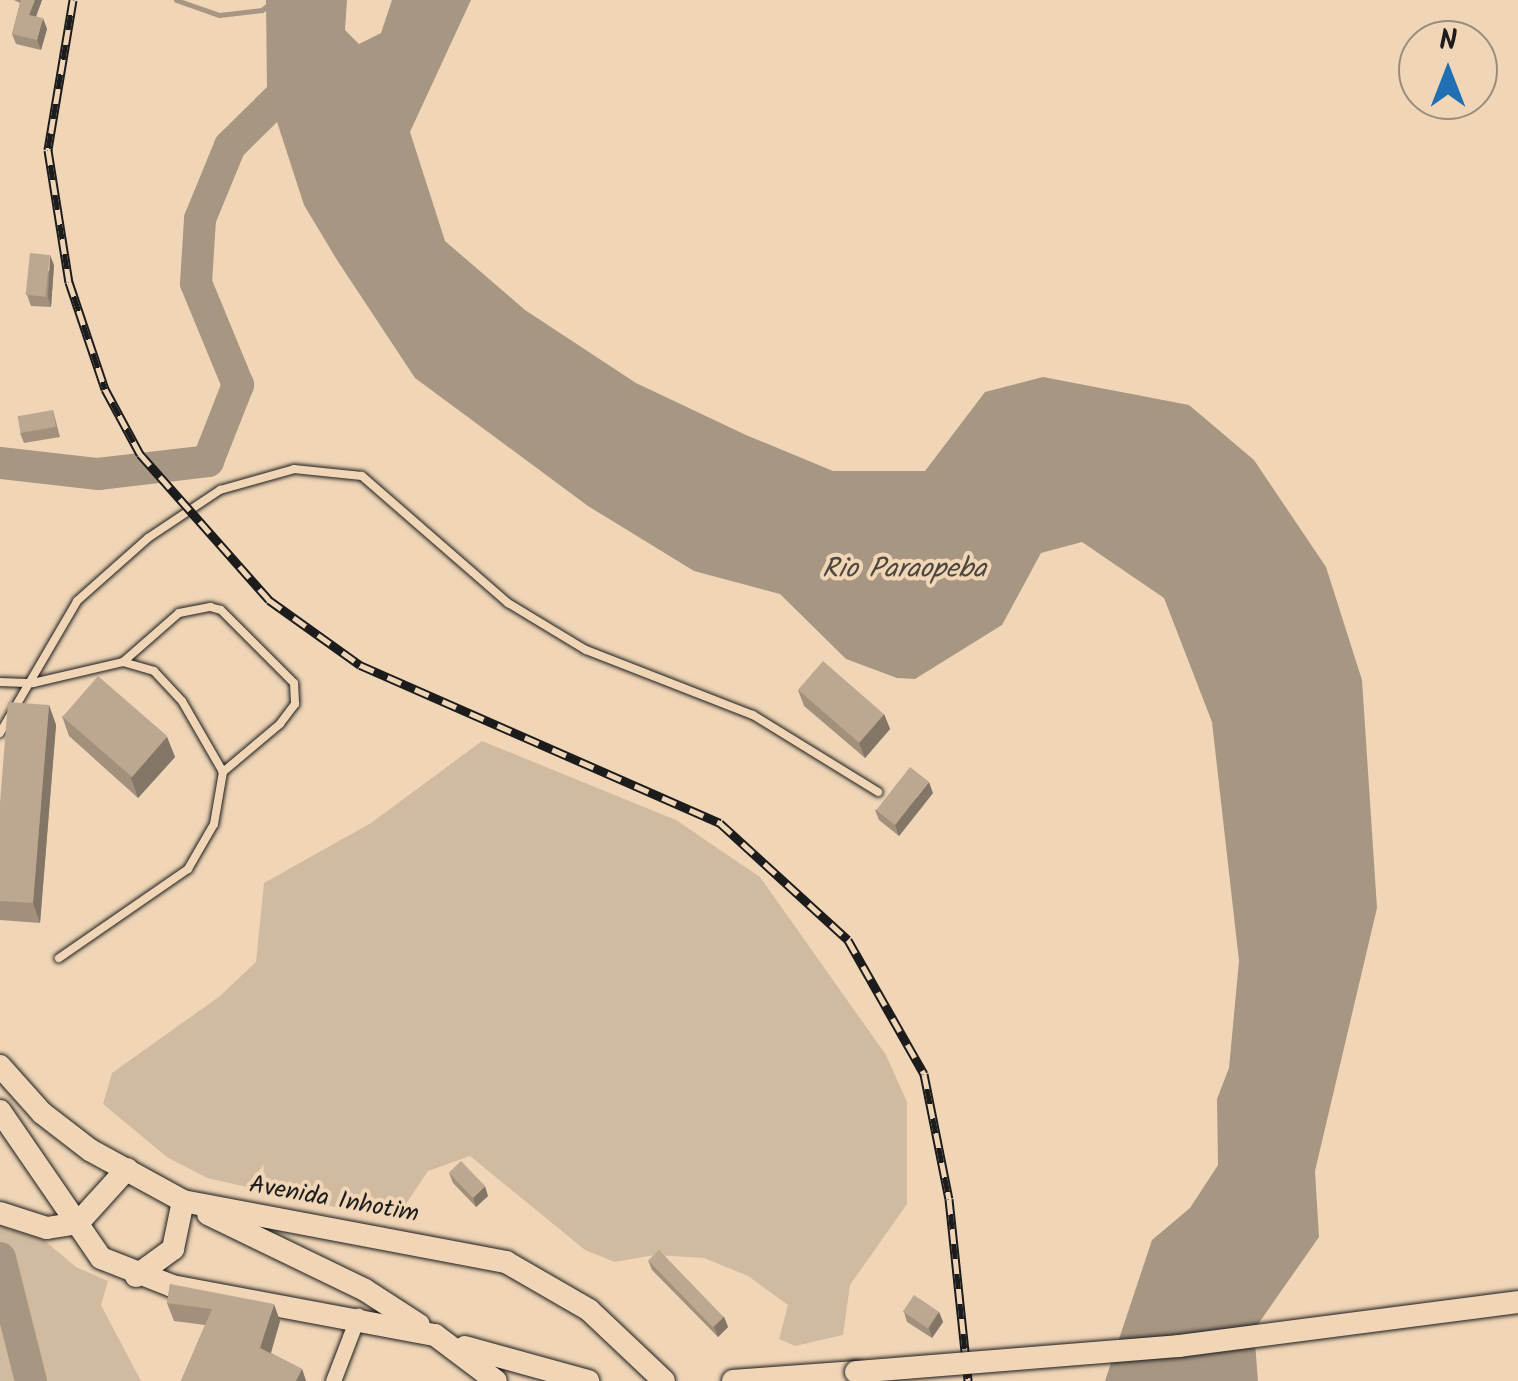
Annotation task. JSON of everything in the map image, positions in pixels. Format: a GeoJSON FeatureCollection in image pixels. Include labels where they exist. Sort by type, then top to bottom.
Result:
{"type":"FeatureCollection","features":[{"type":"Feature","properties":{"kind":"main road","name":"Avenida Inhotim"},"geometry":{"type":"LineString","coordinates":[[0,1066],[42,1112],[183,1202],[492,1258],[589,1310],[664,1381]]}},
{"type":"Feature","properties":{"kind":"main road"},"geometry":{"type":"LineString","coordinates":[[0,1111],[101,1258],[136,1276],[358,1316],[435,1335],[511,1364],[588,1381]]}},
{"type":"Feature","properties":{"kind":"main road"},"geometry":{"type":"LineString","coordinates":[[8,1216],[47,1228],[78,1223],[127,1169]]}},
{"type":"Feature","properties":{"kind":"main road"},"geometry":{"type":"LineString","coordinates":[[136,1276],[173,1249],[183,1202],[365,1290],[496,1381]]}},
{"type":"Feature","properties":{"kind":"main road"},"geometry":{"type":"LineString","coordinates":[[733,1381],[1180,1346],[1518,1302]]}},
{"type":"Feature","properties":{"kind":"street"},"geometry":{"type":"LineString","coordinates":[[333,1381],[358,1316]]}},
{"type":"Feature","properties":{"kind":"lane"},"geometry":{"type":"LineString","coordinates":[[0,733],[77,601],[148,538],[220,490],[294,469],[362,476],[508,603],[539,622],[586,650],[754,714],[878,792]]}},
{"type":"Feature","properties":{"kind":"lane"},"geometry":{"type":"LineString","coordinates":[[0,682],[33,682],[123,662],[179,613],[210,607],[222,610],[294,683],[295,704],[280,724],[222,772]]}},
{"type":"Feature","properties":{"kind":"lane"},"geometry":{"type":"LineString","coordinates":[[59,958],[188,869],[214,824],[222,772],[182,701],[154,671],[123,662]]}},
{"type":"Feature","properties":{"kind":"shaded area"},"geometry":{"type":"Polygon","coordinates":[[[482,741],[676,820],[760,877],[886,1055],[907,1102],[907,1204],[850,1285],[843,1335],[795,1346],[779,1339],[788,1305],[748,1276],[704,1258],[655,1255],[615,1262],[585,1250],[470,1156],[428,1171],[404,1207],[340,1208],[207,1178],[167,1157],[103,1104],[112,1073],[220,996],[256,962],[264,883],[371,823],[482,741]]]}},
{"type":"Feature","properties":{"kind":"shaded area"},"geometry":{"type":"Polygon","coordinates":[[[0,1226],[44,1240],[76,1267],[108,1281],[101,1305],[141,1381],[0,1381],[0,1226]]]}},
{"type":"Feature","properties":{"kind":"water","name":"Rio Paraopeba"},"geometry":{"type":"Polygon","coordinates":[[[266,0],[347,0],[345,30],[359,44],[381,33],[392,0],[471,0],[410,132],[445,241],[525,310],[636,383],[746,435],[833,471],[925,471],[985,392],[1043,377],[1189,405],[1254,460],[1326,567],[1362,680],[1377,908],[1315,1171],[1319,1237],[1254,1330],[1258,1381],[1105,1381],[1152,1240],[1190,1208],[1218,1165],[1217,1099],[1229,1068],[1239,961],[1212,722],[1164,598],[1082,542],[1041,553],[1002,625],[915,679],[897,678],[846,659],[780,594],[694,571],[588,506],[415,378],[337,260],[304,205],[267,91],[266,0]]]}},
{"type":"Feature","properties":{"kind":"building"},"geometry":{"type":"Polygon","coordinates":[[[21,0],[35,0],[29,15],[43,18],[37,40],[12,34],[21,0]]]}},
{"type":"Feature","properties":{"kind":"building"},"geometry":{"type":"Polygon","coordinates":[[[30,253],[50,255],[46,297],[26,295],[30,253]]]}},
{"type":"Feature","properties":{"kind":"building"},"geometry":{"type":"Polygon","coordinates":[[[53,410],[56,427],[20,433],[18,416],[53,410]]]}},
{"type":"Feature","properties":{"kind":"building"},"geometry":{"type":"Polygon","coordinates":[[[823,661],[884,714],[859,743],[798,690],[823,661]]]}},
{"type":"Feature","properties":{"kind":"building"},"geometry":{"type":"Polygon","coordinates":[[[98,676],[167,736],[132,777],[63,717],[98,676]]]}},
{"type":"Feature","properties":{"kind":"building"},"geometry":{"type":"Polygon","coordinates":[[[8,702],[49,705],[33,903],[0,901],[0,803],[8,702]]]}},
{"type":"Feature","properties":{"kind":"building"},"geometry":{"type":"Polygon","coordinates":[[[910,767],[929,782],[895,825],[876,810],[910,767]]]}},
{"type":"Feature","properties":{"kind":"building"},"geometry":{"type":"Polygon","coordinates":[[[461,1161],[485,1186],[473,1198],[449,1173],[461,1161]]]}},
{"type":"Feature","properties":{"kind":"building"},"geometry":{"type":"Polygon","coordinates":[[[659,1250],[724,1317],[713,1327],[648,1260],[659,1250]]]}},
{"type":"Feature","properties":{"kind":"building"},"geometry":{"type":"Polygon","coordinates":[[[170,1284],[274,1304],[260,1348],[302,1369],[296,1381],[181,1381],[212,1309],[167,1303],[170,1284]]]}},
{"type":"Feature","properties":{"kind":"building"},"geometry":{"type":"Polygon","coordinates":[[[914,1295],[939,1312],[928,1328],[903,1312],[914,1295]]]}},
{"type":"Feature","properties":{"kind":"waterway"},"geometry":{"type":"LineString","coordinates":[[176,0],[219,15],[262,10],[274,0]]}},
{"type":"Feature","properties":{"kind":"waterway"},"geometry":{"type":"LineString","coordinates":[[0,463],[98,474],[208,461],[238,385],[196,283],[200,219],[230,146],[301,76]]}},
{"type":"Feature","properties":{"kind":"waterway"},"geometry":{"type":"LineString","coordinates":[[0,1258],[31,1381]]}},
{"type":"Feature","properties":{"kind":"railway"},"geometry":{"type":"LineString","coordinates":[[73,0],[48,150],[69,282],[105,389],[140,454],[269,600],[360,665],[720,823],[848,940],[924,1074],[949,1199],[968,1381]]}}]}
